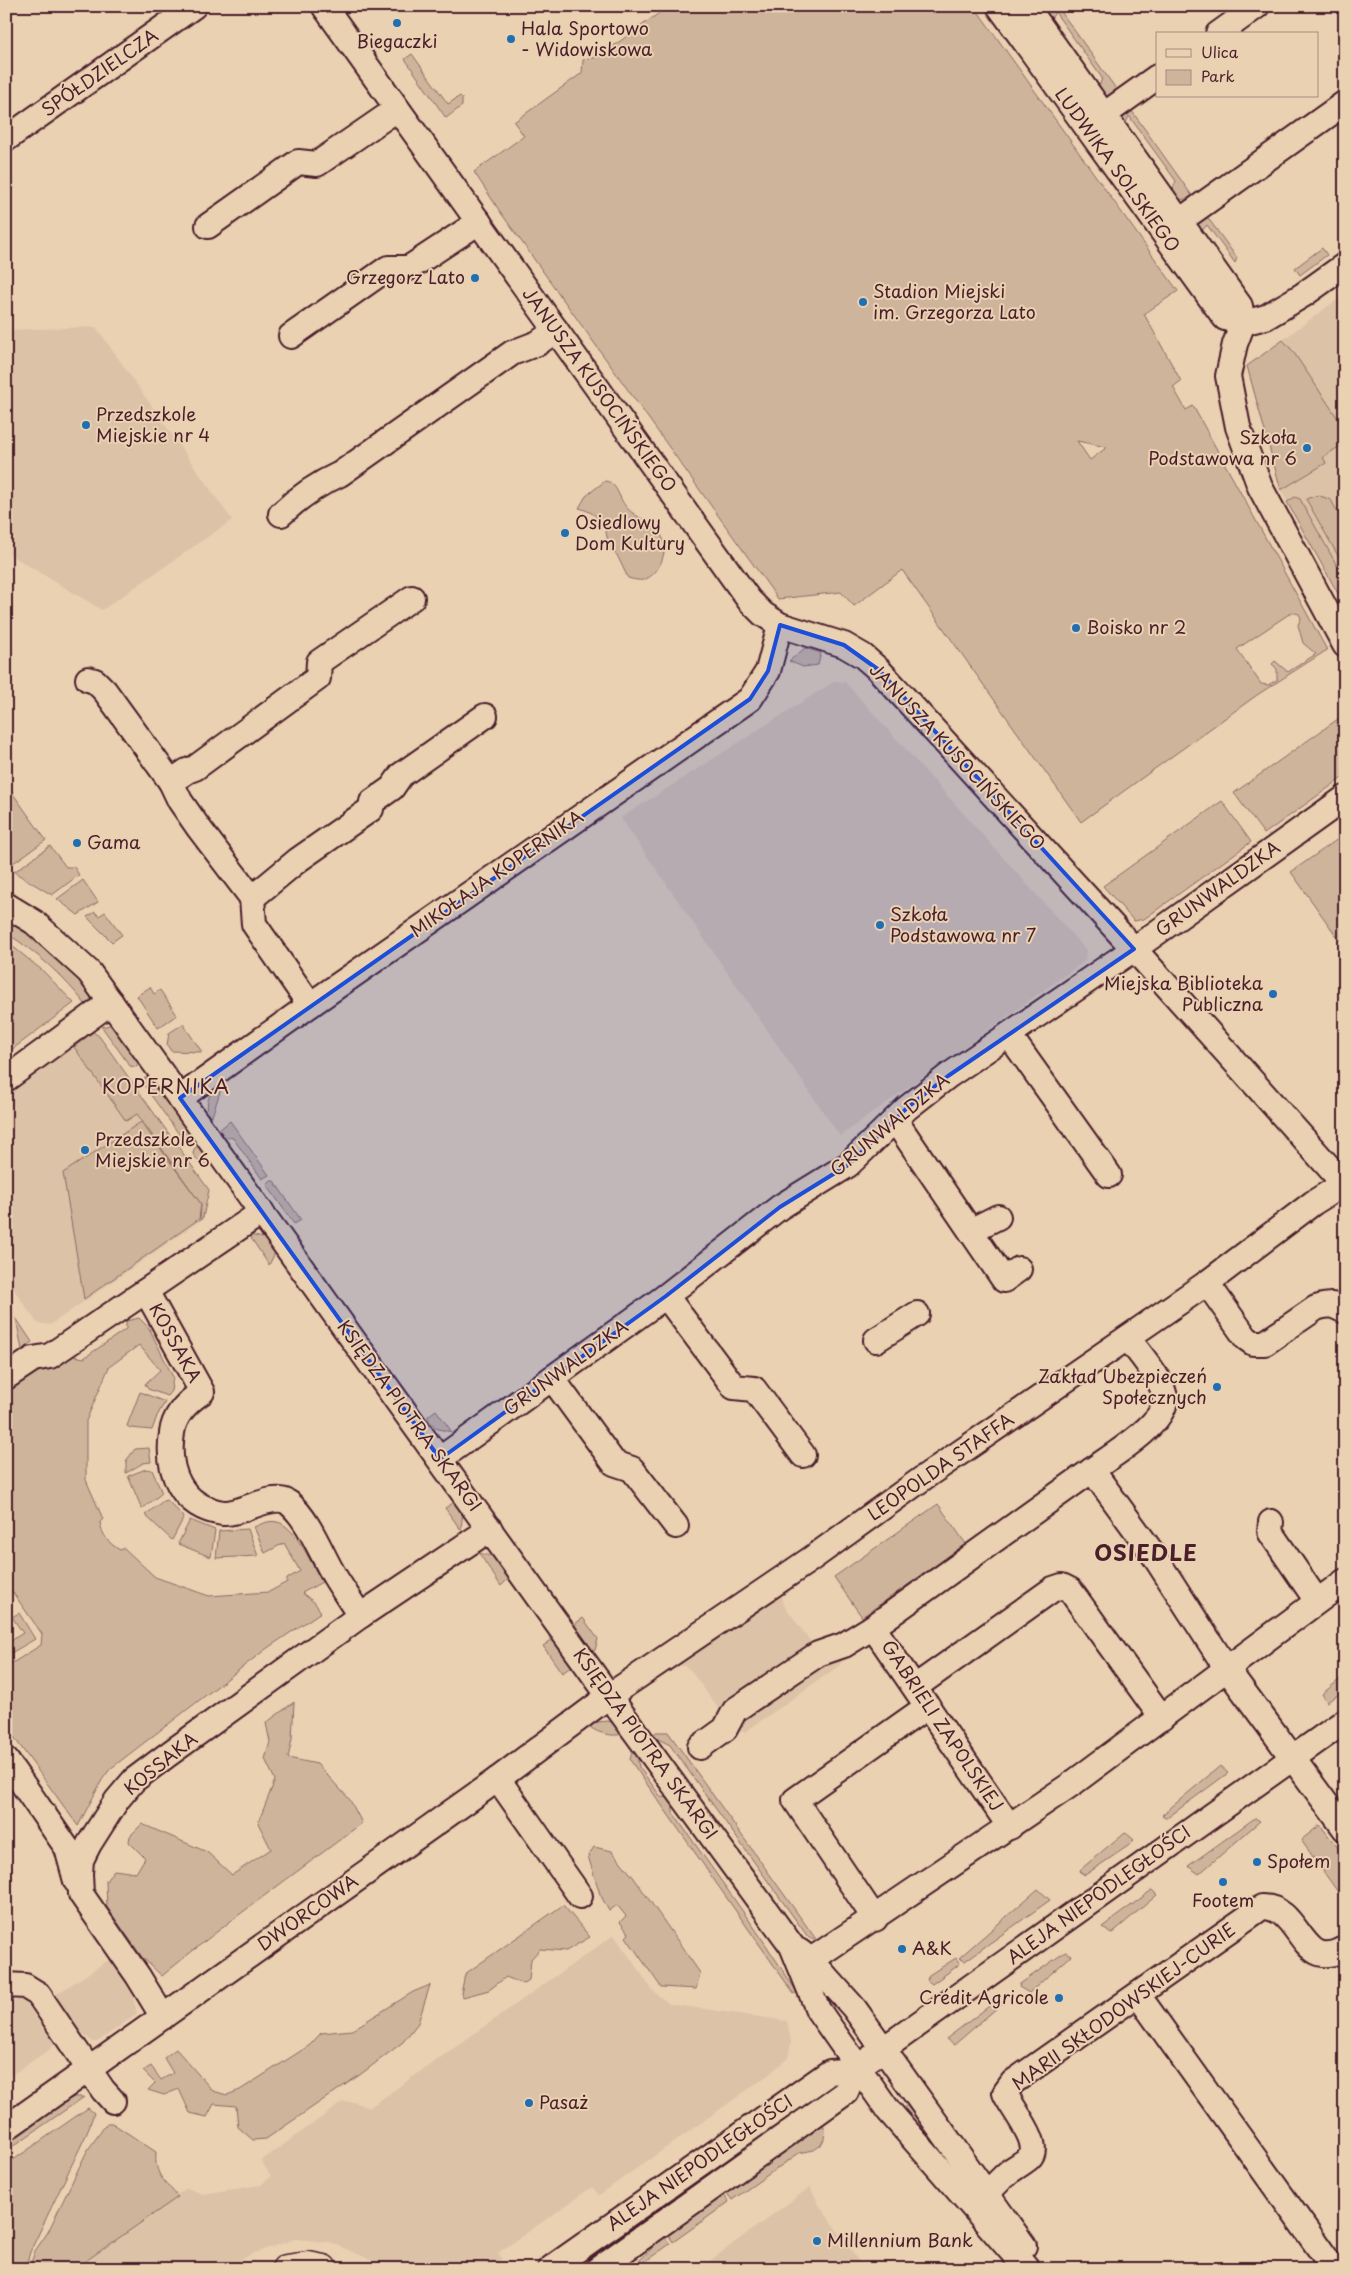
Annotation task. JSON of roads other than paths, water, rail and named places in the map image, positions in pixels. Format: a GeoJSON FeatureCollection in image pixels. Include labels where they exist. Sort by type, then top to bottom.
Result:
{"type":"FeatureCollection","features":[{"type":"Feature","properties":{"kind":"main road"},"geometry":{"type":"LineString","coordinates":[[286,2269],[308,2266],[323,2269]]}},
{"type":"Feature","properties":{"kind":"street","name":"SPÓŁDZIELCZA"},"geometry":{"type":"LineString","coordinates":[[6,139],[194,6]]}},
{"type":"Feature","properties":{"kind":"street","name":"JANUSZA KUSOCIŃSKIEGO"},"geometry":{"type":"LineString","coordinates":[[324,6],[749,600],[763,614],[780,625],[844,645],[863,656],[879,670],[1134,949],[1344,1184]]}},
{"type":"Feature","properties":{"kind":"street"},"geometry":{"type":"LineString","coordinates":[[1221,32],[1256,6]]}},
{"type":"Feature","properties":{"kind":"street","name":"LUDWIKA SOLSKIEGO"},"geometry":{"type":"LineString","coordinates":[[1017,9],[1172,227],[1240,306],[1243,323]]}},
{"type":"Feature","properties":{"kind":"street"},"geometry":{"type":"LineString","coordinates":[[1095,121],[1156,78]]}},
{"type":"Feature","properties":{"kind":"street"},"geometry":{"type":"LineString","coordinates":[[1172,227],[1345,103]]}},
{"type":"Feature","properties":{"kind":"street"},"geometry":{"type":"LineString","coordinates":[[208,226],[298,162],[316,164],[397,109]]}},
{"type":"Feature","properties":{"kind":"street"},"geometry":{"type":"LineString","coordinates":[[291,336],[388,268],[409,268],[479,222]]}},
{"type":"Feature","properties":{"kind":"street"},"geometry":{"type":"LineString","coordinates":[[1345,265],[1303,295],[1266,317],[1243,323],[1234,344],[1228,376],[1238,427],[1260,487],[1345,645]]}},
{"type":"Feature","properties":{"kind":"street"},"geometry":{"type":"LineString","coordinates":[[281,514],[320,483],[340,474],[512,353],[538,343],[556,330]]}},
{"type":"Feature","properties":{"kind":"street"},"geometry":{"type":"LineString","coordinates":[[171,782],[187,770],[195,768],[318,678],[319,662],[412,598]]}},
{"type":"Feature","properties":{"kind":"street","name":"MIKOŁAJA KOPERNIKA"},"geometry":{"type":"LineString","coordinates":[[180,1098],[750,698],[768,670],[780,625]]}},
{"type":"Feature","properties":{"kind":"street"},"geometry":{"type":"LineString","coordinates":[[88,679],[95,681],[105,691],[171,782],[180,801],[198,827],[252,898],[254,924],[310,1005]]}},
{"type":"Feature","properties":{"kind":"street"},"geometry":{"type":"LineString","coordinates":[[252,898],[298,860],[370,809],[372,802],[392,788],[401,775],[485,716]]}},
{"type":"Feature","properties":{"kind":"street","name":"GRUNWALDZKA"},"geometry":{"type":"LineString","coordinates":[[440,1459],[666,1296],[780,1207],[848,1165],[907,1108],[948,1076],[1134,949],[1345,798]]}},
{"type":"Feature","properties":{"kind":"street","name":"KSIĘDZA PIOTRA SKARGI"},"geometry":{"type":"LineString","coordinates":[[6,905],[34,922],[89,972],[609,1696],[792,1946],[818,2010],[856,2069],[888,2110],[1027,2269]]}},
{"type":"Feature","properties":{"kind":"street"},"geometry":{"type":"LineString","coordinates":[[6,1079],[111,1002]]}},
{"type":"Feature","properties":{"kind":"street"},"geometry":{"type":"LineString","coordinates":[[1009,1035],[1109,1175]]}},
{"type":"Feature","properties":{"kind":"street"},"geometry":{"type":"LineString","coordinates":[[895,1120],[972,1230],[978,1244],[1004,1280],[1019,1269]]}},
{"type":"Feature","properties":{"kind":"street","name":"LEOPOLDA STAFFA"},"geometry":{"type":"LineString","coordinates":[[609,1696],[811,1559],[926,1476],[1206,1283],[1313,1203],[1344,1184]]}},
{"type":"Feature","properties":{"kind":"street","name":"KOSSAKA"},"geometry":{"type":"LineString","coordinates":[[6,1377],[33,1359],[50,1356],[262,1212]]}},
{"type":"Feature","properties":{"kind":"street"},"geometry":{"type":"LineString","coordinates":[[972,1230],[998,1217]]}},
{"type":"Feature","properties":{"kind":"street"},"geometry":{"type":"LineString","coordinates":[[1206,1283],[1246,1338],[1253,1343],[1265,1343],[1316,1308],[1332,1305],[1345,1311]]}},
{"type":"Feature","properties":{"kind":"street","name":"KOSSAKA"},"geometry":{"type":"LineString","coordinates":[[146,1291],[202,1392],[185,1406],[172,1429],[170,1446],[172,1470],[180,1488],[199,1504],[224,1513],[264,1502],[280,1500],[287,1502],[304,1522],[335,1577],[360,1616]]}},
{"type":"Feature","properties":{"kind":"street"},"geometry":{"type":"LineString","coordinates":[[666,1296],[734,1387],[754,1389],[803,1455]]}},
{"type":"Feature","properties":{"kind":"street"},"geometry":{"type":"LineString","coordinates":[[876,1340],[917,1314]]}},
{"type":"Feature","properties":{"kind":"street"},"geometry":{"type":"LineString","coordinates":[[700,1747],[725,1729],[735,1710],[818,1654],[844,1645],[873,1626],[1148,1428],[1162,1409],[1165,1399],[1160,1383],[1128,1338]]}},
{"type":"Feature","properties":{"kind":"street"},"geometry":{"type":"LineString","coordinates":[[552,1378],[614,1463],[632,1469],[676,1526]]}},
{"type":"Feature","properties":{"kind":"street"},"geometry":{"type":"LineString","coordinates":[[1092,1470],[1151,1552],[1227,1668],[1345,1829]]}},
{"type":"Feature","properties":{"kind":"street"},"geometry":{"type":"LineString","coordinates":[[1271,1522],[1270,1532],[1317,1601]]}},
{"type":"Feature","properties":{"kind":"street","name":"KOSSAKA"},"geometry":{"type":"LineString","coordinates":[[82,1894],[81,1860],[117,1800],[134,1780],[360,1616],[490,1529]]}},
{"type":"Feature","properties":{"kind":"street"},"geometry":{"type":"LineString","coordinates":[[811,1960],[875,1919],[1010,1826],[1162,1718],[1345,1581]]}},
{"type":"Feature","properties":{"kind":"street"},"geometry":{"type":"LineString","coordinates":[[915,1687],[1053,1589],[1062,1586],[1070,1590],[1162,1718]]}},
{"type":"Feature","properties":{"kind":"street","name":"GABRIELI ZAPOLSKIEJ"},"geometry":{"type":"LineString","coordinates":[[873,1626],[1010,1826]]}},
{"type":"Feature","properties":{"kind":"street","name":"DWORCOWA"},"geometry":{"type":"LineString","coordinates":[[6,2128],[498,1779],[609,1696]]}},
{"type":"Feature","properties":{"kind":"street"},"geometry":{"type":"LineString","coordinates":[[875,1919],[795,1800],[928,1706]]}},
{"type":"Feature","properties":{"kind":"street","name":"ALEJA NIEPODLEGŁOŚCI"},"geometry":{"type":"LineString","coordinates":[[550,2269],[830,2072],[856,2069],[1251,1786],[1345,1721]]}},
{"type":"Feature","properties":{"kind":"street"},"geometry":{"type":"LineString","coordinates":[[6,1760],[67,1848],[72,1872],[82,1894],[138,1976],[163,2017]]}},
{"type":"Feature","properties":{"kind":"street"},"geometry":{"type":"LineString","coordinates":[[498,1779],[580,1896]]}},
{"type":"Feature","properties":{"kind":"street","name":"MARII SKŁODOWSKIEJ-CURIE"},"geometry":{"type":"LineString","coordinates":[[988,2193],[1008,2173],[1031,2157],[1034,2150],[1033,2141],[1009,2103],[1005,2093],[1013,2082],[1262,1907],[1272,1907],[1281,1912],[1308,1947],[1315,1952],[1324,1955],[1345,1948]]}},
{"type":"Feature","properties":{"kind":"street","name":"KSIĘDZA PIOTRA SKARGI"},"geometry":{"type":"LineString","coordinates":[[792,1946],[811,1960],[854,2008],[988,2193],[1040,2269]]}},
{"type":"Feature","properties":{"kind":"street"},"geometry":{"type":"LineString","coordinates":[[6,1985],[25,1986],[38,1994],[89,2070],[113,2101]]}},
{"type":"Feature","properties":{"kind":"street"},"geometry":{"type":"LineString","coordinates":[[1138,1995],[1334,2269]]}},
{"type":"Feature","properties":{"kind":"street","name":"ALEJA NIEPODLEGŁOŚCI"},"geometry":{"type":"LineString","coordinates":[[598,2269],[846,2092],[856,2069]]}},
{"type":"Feature","properties":{"kind":"place","name":"Biegaczki"},"geometry":{"type":"Point","coordinates":[397,23]}},
{"type":"Feature","properties":{"kind":"place","name":"Hala Sportowo - Widowiskowa"},"geometry":{"type":"Point","coordinates":[511,39]}},
{"type":"Feature","properties":{"kind":"place","name":"Grzegorz Lato"},"geometry":{"type":"Point","coordinates":[475,278]}},
{"type":"Feature","properties":{"kind":"place","name":"Stadion Miejski im. Grzegorza Lato"},"geometry":{"type":"Point","coordinates":[863,302]}},
{"type":"Feature","properties":{"kind":"place","name":"Przedszkole Miejskie nr 4"},"geometry":{"type":"Point","coordinates":[86,425]}},
{"type":"Feature","properties":{"kind":"place","name":"Szkoła Podstawowa nr 6"},"geometry":{"type":"Point","coordinates":[1307,448]}},
{"type":"Feature","properties":{"kind":"place","name":"Osiedlowy Dom Kultury"},"geometry":{"type":"Point","coordinates":[565,533]}},
{"type":"Feature","properties":{"kind":"place","name":"Boisko nr 2"},"geometry":{"type":"Point","coordinates":[1076,628]}},
{"type":"Feature","properties":{"kind":"place","name":"Gama"},"geometry":{"type":"Point","coordinates":[77,843]}},
{"type":"Feature","properties":{"kind":"place","name":"Szkoła Podstawowa nr 7"},"geometry":{"type":"Point","coordinates":[880,925]}},
{"type":"Feature","properties":{"kind":"place","name":"Miejska Biblioteka Publiczna"},"geometry":{"type":"Point","coordinates":[1273,994]}},
{"type":"Feature","properties":{"kind":"place","name":"Przedszkole Miejskie nr 6"},"geometry":{"type":"Point","coordinates":[85,1150]}},
{"type":"Feature","properties":{"kind":"place","name":"Zakład Ubezpieczeń Społecznych"},"geometry":{"type":"Point","coordinates":[1217,1387]}},
{"type":"Feature","properties":{"kind":"place","name":"Społem"},"geometry":{"type":"Point","coordinates":[1257,1862]}},
{"type":"Feature","properties":{"kind":"place","name":"Footem"},"geometry":{"type":"Point","coordinates":[1223,1882]}},
{"type":"Feature","properties":{"kind":"place","name":"A&K"},"geometry":{"type":"Point","coordinates":[902,1949]}},
{"type":"Feature","properties":{"kind":"place","name":"Crédit Agricole"},"geometry":{"type":"Point","coordinates":[1059,1998]}},
{"type":"Feature","properties":{"kind":"place","name":"Pasaż"},"geometry":{"type":"Point","coordinates":[529,2103]}},
{"type":"Feature","properties":{"kind":"place","name":"Millennium Bank"},"geometry":{"type":"Point","coordinates":[817,2241]}},
{"type":"Feature","properties":{"kind":"district","name":"KOPERNIKA"},"geometry":{"type":"Point","coordinates":[166,1087]}},
{"type":"Feature","properties":{"kind":"district","name":"OSIEDLE"},"geometry":{"type":"Point","coordinates":[1146,1553]}}]}
